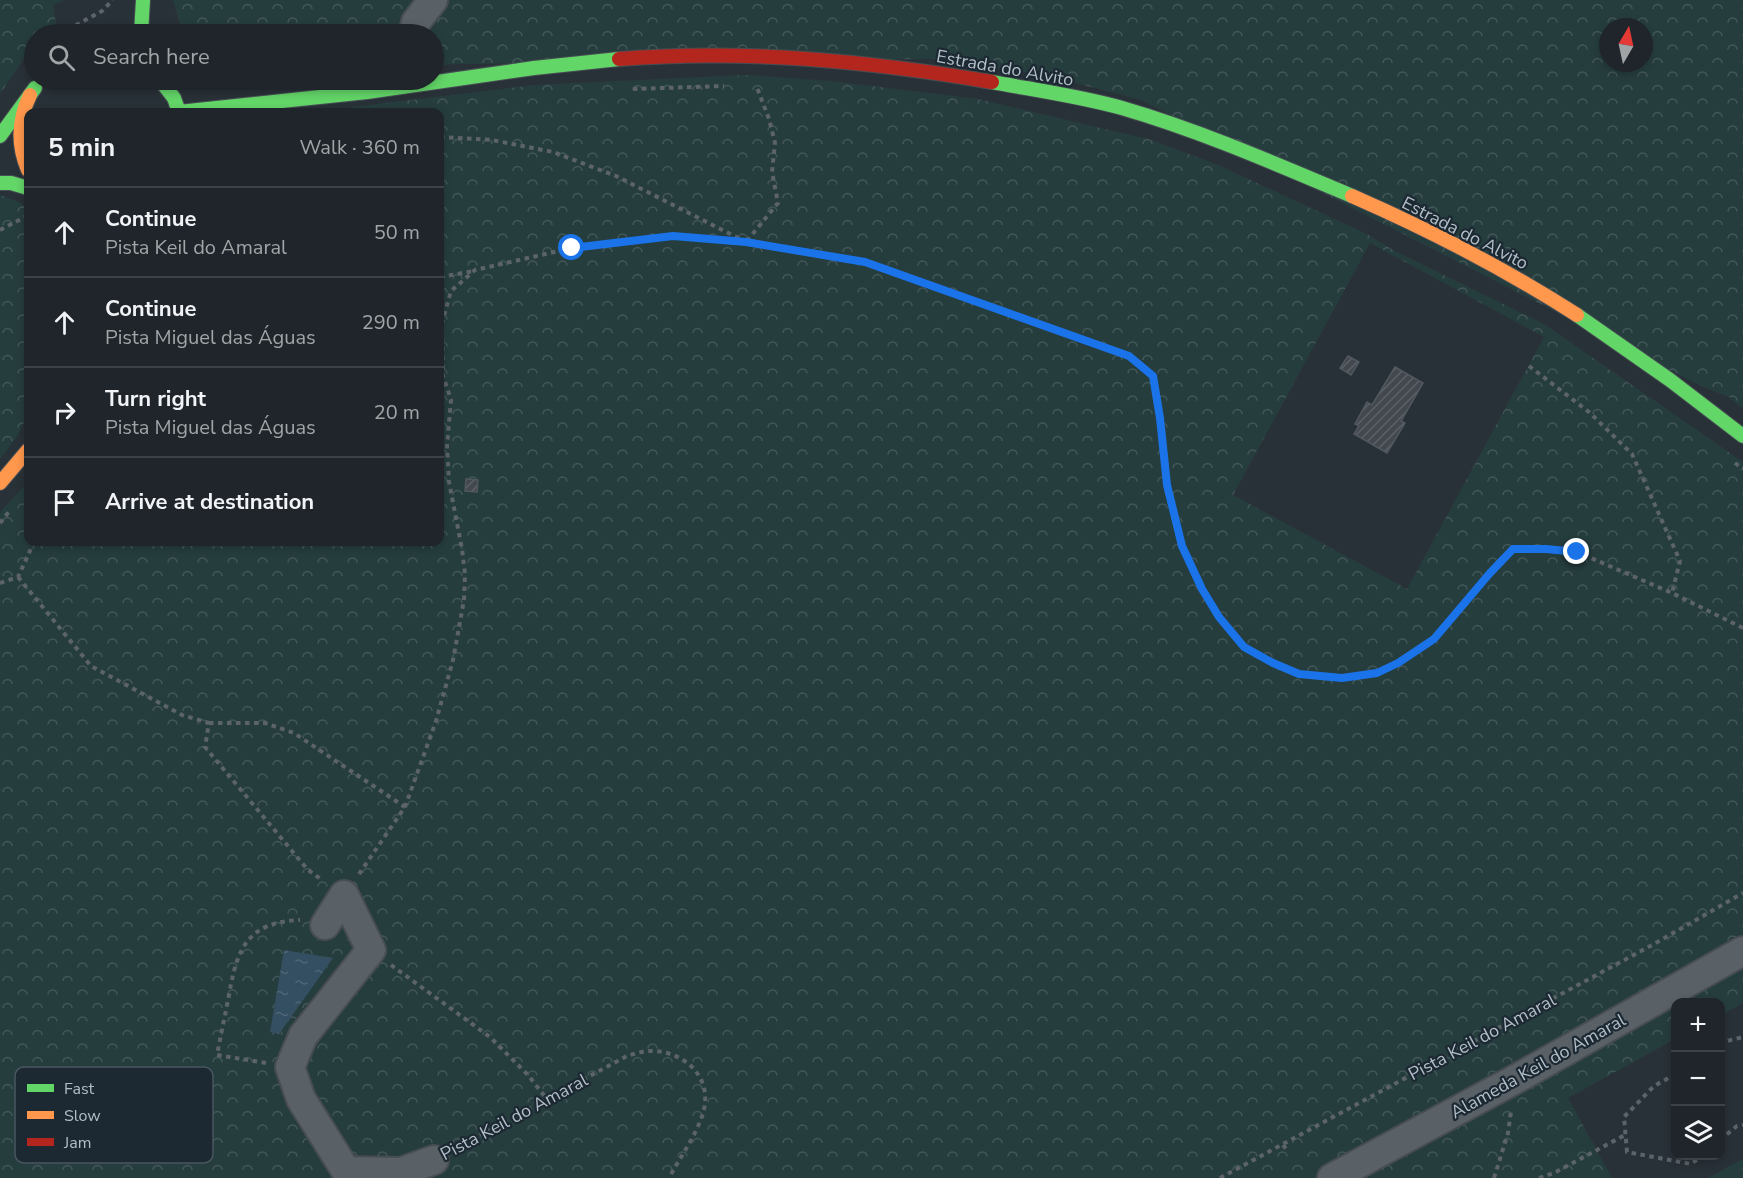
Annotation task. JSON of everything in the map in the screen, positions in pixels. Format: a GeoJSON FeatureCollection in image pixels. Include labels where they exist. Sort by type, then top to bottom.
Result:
{"type":"FeatureCollection","features":[{"type":"Feature","properties":{"kind":"main road"},"geometry":{"type":"LineString","coordinates":[[141,24],[142,0]]}},
{"type":"Feature","properties":{"kind":"main road","name":"Estrada do Alvito"},"geometry":{"type":"LineString","coordinates":[[444,80],[646,57],[747,55],[810,58],[891,67],[984,80],[1114,106],[1156,118],[1250,153],[1437,235],[1574,312],[1676,384],[1743,436]]}},
{"type":"Feature","properties":{"kind":"main road"},"geometry":{"type":"LineString","coordinates":[[0,136],[34,90]]}},
{"type":"Feature","properties":{"kind":"main road"},"geometry":{"type":"LineString","coordinates":[[24,108],[34,90]]}},
{"type":"Feature","properties":{"kind":"main road"},"geometry":{"type":"LineString","coordinates":[[168,90],[178,108]]}},
{"type":"Feature","properties":{"kind":"main road","name":"Estrada do Alvito"},"geometry":{"type":"LineString","coordinates":[[210,108],[351,90]]}},
{"type":"Feature","properties":{"kind":"main road"},"geometry":{"type":"LineString","coordinates":[[24,108],[20,134],[24,159]]}},
{"type":"Feature","properties":{"kind":"main road"},"geometry":{"type":"LineString","coordinates":[[0,183],[24,187]]}},
{"type":"Feature","properties":{"kind":"main road"},"geometry":{"type":"LineString","coordinates":[[0,483],[24,455]]}},
{"type":"Feature","properties":{"kind":"street"},"geometry":{"type":"LineString","coordinates":[[416,24],[434,0]]}},
{"type":"Feature","properties":{"kind":"street"},"geometry":{"type":"LineString","coordinates":[[325,925],[344,896]]}},
{"type":"Feature","properties":{"kind":"street"},"geometry":{"type":"LineString","coordinates":[[290,1067],[303,1036],[371,950],[344,896]]}},
{"type":"Feature","properties":{"kind":"street","name":"Alameda Keil do Amaral"},"geometry":{"type":"LineString","coordinates":[[1332,1178],[1514,1080],[1743,951]]}},
{"type":"Feature","properties":{"kind":"street","name":"Pista Keil do Amaral"},"geometry":{"type":"LineString","coordinates":[[290,1067],[301,1099],[344,1174],[401,1172],[434,1160]]}},
{"type":"Feature","properties":{"kind":"path"},"geometry":{"type":"LineString","coordinates":[[78,24],[102,11],[113,0]]}},
{"type":"Feature","properties":{"kind":"path"},"geometry":{"type":"LineString","coordinates":[[746,242],[778,203],[772,172],[775,143],[756,85],[766,85]]}},
{"type":"Feature","properties":{"kind":"path"},"geometry":{"type":"LineString","coordinates":[[626,89],[732,86]]}},
{"type":"Feature","properties":{"kind":"path"},"geometry":{"type":"LineString","coordinates":[[444,137],[492,140],[553,152],[616,176],[746,242]]}},
{"type":"Feature","properties":{"kind":"path"},"geometry":{"type":"LineString","coordinates":[[0,230],[24,217]]}},
{"type":"Feature","properties":{"kind":"path"},"geometry":{"type":"LineString","coordinates":[[444,276],[572,248],[673,236],[746,242],[865,262],[1129,356],[1153,376],[1167,485],[1182,546],[1202,589],[1219,617],[1244,647],[1299,674],[1342,678],[1377,673],[1398,663],[1434,639],[1513,549],[1577,552],[1672,593],[1743,628]]}},
{"type":"Feature","properties":{"kind":"path"},"geometry":{"type":"LineString","coordinates":[[444,316],[451,291],[475,270]]}},
{"type":"Feature","properties":{"kind":"path"},"geometry":{"type":"LineString","coordinates":[[1528,366],[1589,412],[1632,454],[1680,561],[1672,593]]}},
{"type":"Feature","properties":{"kind":"path"},"geometry":{"type":"LineString","coordinates":[[209,723],[205,747],[308,870],[344,896],[405,807],[442,700],[453,660],[464,600],[465,574],[449,482],[447,446],[451,400],[444,379]]}},
{"type":"Feature","properties":{"kind":"path"},"geometry":{"type":"LineString","coordinates":[[1731,459],[1743,469]]}},
{"type":"Feature","properties":{"kind":"path"},"geometry":{"type":"LineString","coordinates":[[0,583],[18,577],[32,546]]}},
{"type":"Feature","properties":{"kind":"path"},"geometry":{"type":"LineString","coordinates":[[18,577],[91,666],[182,715],[209,723],[265,723],[294,733],[405,807]]}},
{"type":"Feature","properties":{"kind":"path","name":"Pista Keil do Amaral"},"geometry":{"type":"LineString","coordinates":[[1220,1178],[1654,944],[1743,893]]}},
{"type":"Feature","properties":{"kind":"path"},"geometry":{"type":"LineString","coordinates":[[290,1067],[217,1055],[235,964],[241,948],[257,932],[274,923],[298,920],[325,925]]}},
{"type":"Feature","properties":{"kind":"path"},"geometry":{"type":"LineString","coordinates":[[371,950],[490,1037],[527,1074],[547,1099]]}},
{"type":"Feature","properties":{"kind":"path"},"geometry":{"type":"LineString","coordinates":[[1725,1042],[1743,1037]]}},
{"type":"Feature","properties":{"kind":"path","name":"Pista Keil do Amaral"},"geometry":{"type":"LineString","coordinates":[[434,1160],[627,1056],[648,1050],[669,1052],[687,1062],[699,1074],[704,1088],[705,1103],[701,1119],[669,1178]]}},
{"type":"Feature","properties":{"kind":"path"},"geometry":{"type":"LineString","coordinates":[[1671,1077],[1654,1086],[1624,1117],[1627,1152],[1691,1164],[1696,1160]]}},
{"type":"Feature","properties":{"kind":"path"},"geometry":{"type":"LineString","coordinates":[[1494,1178],[1508,1133],[1514,1080]]}},
{"type":"Feature","properties":{"kind":"path"},"geometry":{"type":"LineString","coordinates":[[1725,1136],[1737,1126],[1743,1125]]}},
{"type":"Feature","properties":{"kind":"path"},"geometry":{"type":"LineString","coordinates":[[1539,1178],[1554,1173],[1625,1135]]}},
{"type":"Feature","properties":{"kind":"path"},"geometry":{"type":"LineString","coordinates":[[1283,1145],[1287,1150]]}},
{"type":"Feature","properties":{"kind":"green space"},"geometry":{"type":"Polygon","coordinates":[[[0,0],[64,0],[53,5],[56,24],[24,24],[24,59],[0,94],[0,0]]]}},
{"type":"Feature","properties":{"kind":"green space"},"geometry":{"type":"Polygon","coordinates":[[[173,0],[1743,0],[1743,409],[1729,397],[1701,386],[1141,100],[1045,75],[933,59],[444,65],[444,24],[180,24],[173,0]]]}},
{"type":"Feature","properties":{"kind":"green space"},"geometry":{"type":"Polygon","coordinates":[[[745,75],[831,81],[978,99],[1152,140],[1218,165],[1367,234],[1393,250],[1544,324],[1743,462],[1743,1003],[1725,1013],[1725,998],[1671,998],[1671,1041],[1568,1098],[1612,1178],[0,1178],[0,512],[24,486],[24,546],[444,546],[444,108],[344,108],[534,85],[745,75]],[[1370,243],[1233,495],[1407,589],[1544,337],[1370,243]]]}},
{"type":"Feature","properties":{"kind":"green space"},"geometry":{"type":"Polygon","coordinates":[[[0,195],[24,206],[24,422],[18,435],[0,459],[0,195]]]}},
{"type":"Feature","properties":{"kind":"green space"},"geometry":{"type":"Polygon","coordinates":[[[1743,1159],[1743,1178],[1708,1178],[1743,1159]]]}},
{"type":"Feature","properties":{"kind":"water"},"geometry":{"type":"Polygon","coordinates":[[[284,950],[333,958],[279,1034],[270,1032],[284,950]]]}},
{"type":"Feature","properties":{"kind":"building"},"geometry":{"type":"Polygon","coordinates":[[[1348,356],[1359,362],[1351,375],[1340,368],[1348,356]]]}},
{"type":"Feature","properties":{"kind":"building"},"geometry":{"type":"Polygon","coordinates":[[[1395,367],[1423,383],[1401,421],[1405,423],[1387,453],[1354,434],[1359,426],[1355,424],[1367,402],[1372,405],[1395,367]]]}},
{"type":"Feature","properties":{"kind":"building"},"geometry":{"type":"Polygon","coordinates":[[[466,479],[478,480],[477,492],[465,491],[466,479]]]}},
{"type":"Feature","properties":{"kind":"traffic: fast"},"geometry":{"type":"LineString","coordinates":[[142,24],[143,0]]}},
{"type":"Feature","properties":{"kind":"traffic: fast"},"geometry":{"type":"LineString","coordinates":[[444,81],[619,59]]}},
{"type":"Feature","properties":{"kind":"traffic: fast"},"geometry":{"type":"LineString","coordinates":[[992,82],[1090,100],[1151,117],[1238,149],[1352,196]]}},
{"type":"Feature","properties":{"kind":"traffic: fast"},"geometry":{"type":"LineString","coordinates":[[0,136],[34,90]]}},
{"type":"Feature","properties":{"kind":"traffic: fast"},"geometry":{"type":"LineString","coordinates":[[168,90],[178,108]]}},
{"type":"Feature","properties":{"kind":"traffic: fast"},"geometry":{"type":"LineString","coordinates":[[217,108],[381,90]]}},
{"type":"Feature","properties":{"kind":"traffic: fast"},"geometry":{"type":"LineString","coordinates":[[0,183],[24,187]]}},
{"type":"Feature","properties":{"kind":"traffic: fast"},"geometry":{"type":"LineString","coordinates":[[1577,315],[1670,380],[1743,436]]}},
{"type":"Feature","properties":{"kind":"traffic: slow"},"geometry":{"type":"LineString","coordinates":[[25,108],[30,95]]}},
{"type":"Feature","properties":{"kind":"traffic: slow"},"geometry":{"type":"LineString","coordinates":[[24,111],[20,132],[24,160]]}},
{"type":"Feature","properties":{"kind":"traffic: slow"},"geometry":{"type":"LineString","coordinates":[[1352,196],[1467,251],[1577,315]]}},
{"type":"Feature","properties":{"kind":"traffic: slow"},"geometry":{"type":"LineString","coordinates":[[0,483],[24,455]]}},
{"type":"Feature","properties":{"kind":"traffic: jam"},"geometry":{"type":"LineString","coordinates":[[619,59],[666,56],[759,56],[899,68],[992,82]]}},
{"type":"Feature","properties":{"kind":"route"},"geometry":{"type":"LineString","coordinates":[[572,248],[673,236],[746,242],[865,262],[1129,356],[1153,376],[1167,485],[1182,546],[1202,589],[1219,617],[1244,647],[1299,674],[1342,678],[1377,673],[1398,663],[1434,639],[1513,549],[1577,552]]}}]}
